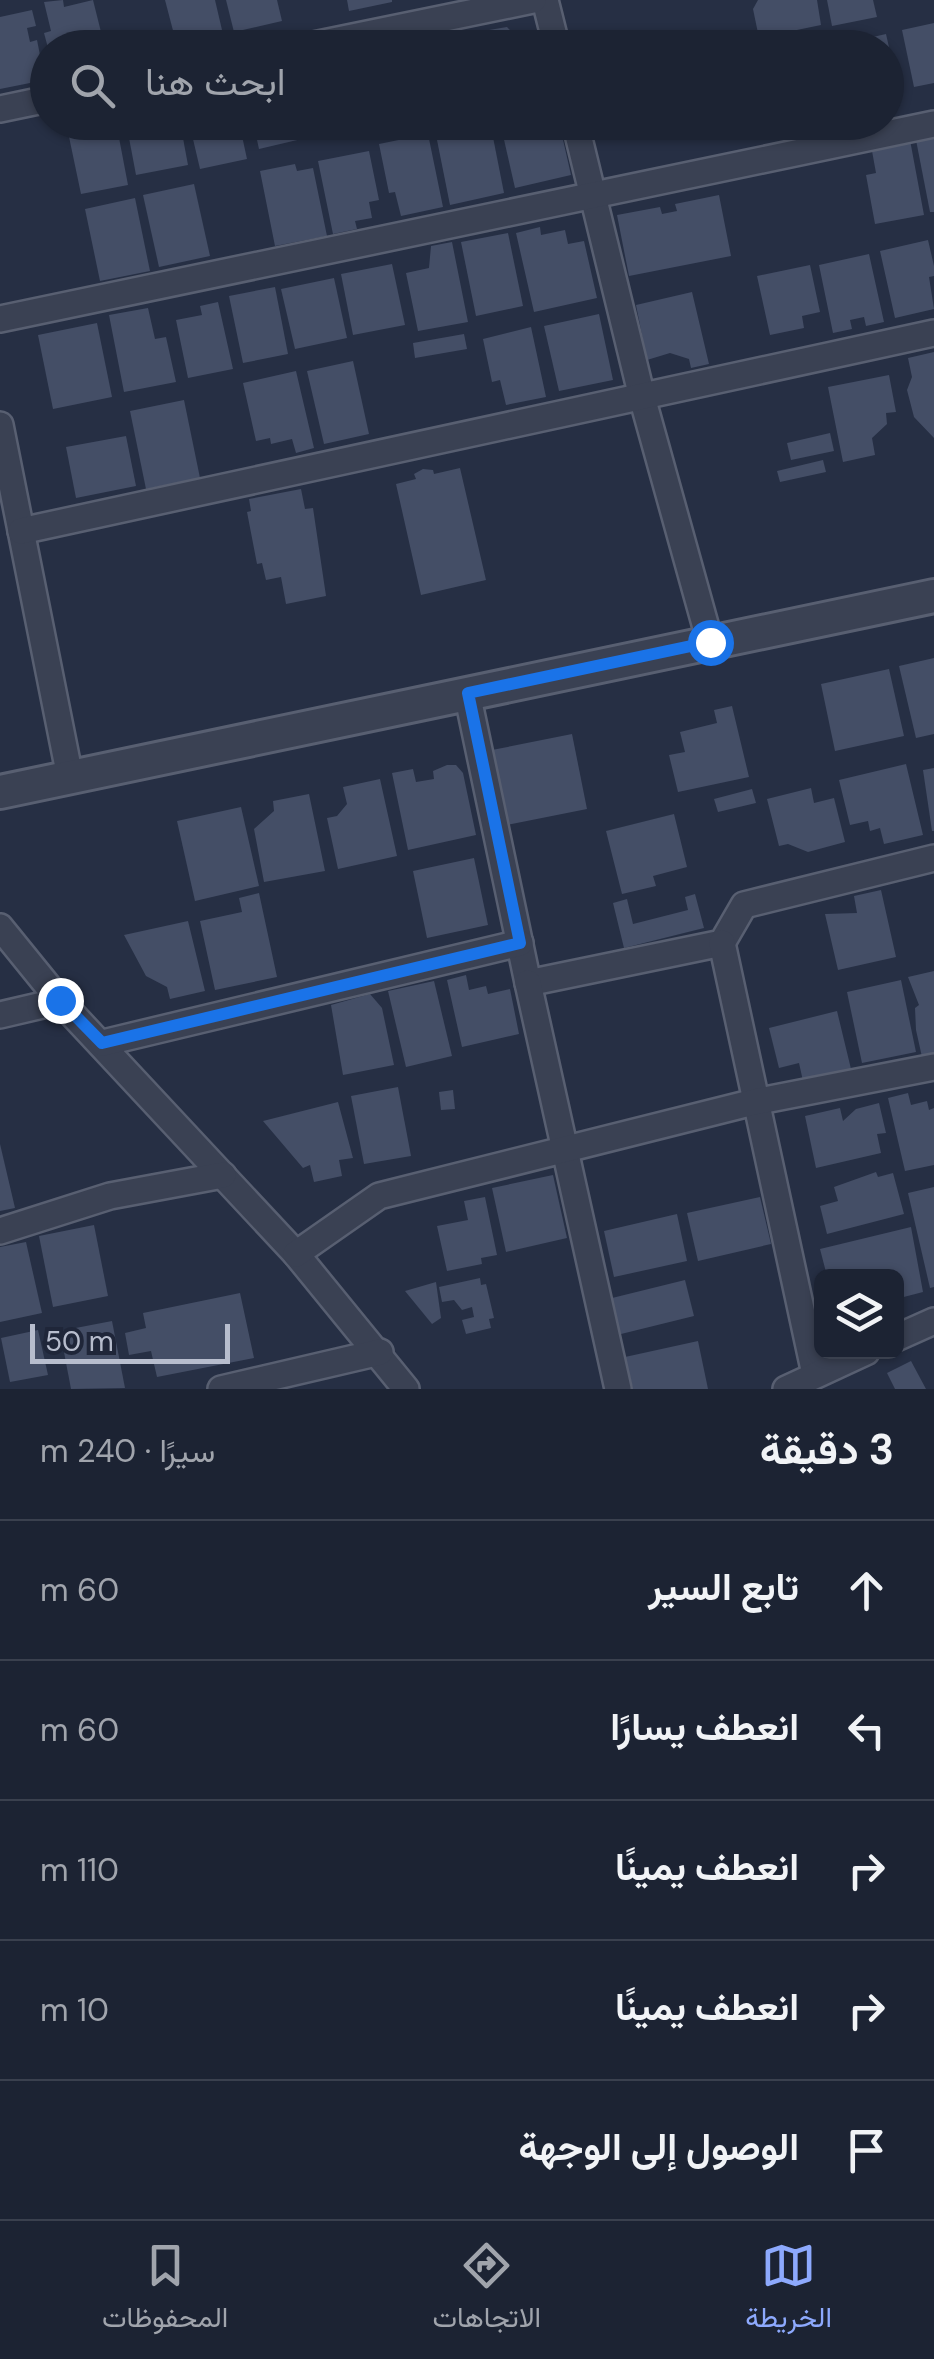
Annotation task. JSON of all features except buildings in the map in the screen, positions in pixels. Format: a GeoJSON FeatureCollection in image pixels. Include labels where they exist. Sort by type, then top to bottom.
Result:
{"type":"FeatureCollection","features":[{"type":"Feature","properties":{"kind":"street"},"geometry":{"type":"LineString","coordinates":[[386,30],[532,0]]}},
{"type":"Feature","properties":{"kind":"street"},"geometry":{"type":"LineString","coordinates":[[546,0],[553,30]]}},
{"type":"Feature","properties":{"kind":"street"},"geometry":{"type":"LineString","coordinates":[[0,109],[30,103]]}},
{"type":"Feature","properties":{"kind":"street"},"geometry":{"type":"LineString","coordinates":[[904,130],[934,124]]}},
{"type":"Feature","properties":{"kind":"street"},"geometry":{"type":"LineString","coordinates":[[580,140],[642,398],[710,642]]}},
{"type":"Feature","properties":{"kind":"street"},"geometry":{"type":"LineString","coordinates":[[0,319],[856,140]]}},
{"type":"Feature","properties":{"kind":"street"},"geometry":{"type":"LineString","coordinates":[[22,531],[934,333]]}},
{"type":"Feature","properties":{"kind":"street"},"geometry":{"type":"LineString","coordinates":[[0,425],[70,776]]}},
{"type":"Feature","properties":{"kind":"street"},"geometry":{"type":"LineString","coordinates":[[0,792],[934,596]]}},
{"type":"Feature","properties":{"kind":"street"},"geometry":{"type":"LineString","coordinates":[[468,693],[563,1152],[618,1389]]}},
{"type":"Feature","properties":{"kind":"street"},"geometry":{"type":"LineString","coordinates":[[815,1374],[722,943],[744,905],[934,858]]}},
{"type":"Feature","properties":{"kind":"street"},"geometry":{"type":"LineString","coordinates":[[0,927],[60,1000],[296,1254],[380,1352],[406,1389]]}},
{"type":"Feature","properties":{"kind":"street"},"geometry":{"type":"LineString","coordinates":[[102,1043],[520,943]]}},
{"type":"Feature","properties":{"kind":"street"},"geometry":{"type":"LineString","coordinates":[[528,983],[722,943]]}},
{"type":"Feature","properties":{"kind":"street"},"geometry":{"type":"LineString","coordinates":[[0,1015],[60,1000]]}},
{"type":"Feature","properties":{"kind":"street"},"geometry":{"type":"LineString","coordinates":[[296,1254],[378,1196],[754,1102],[934,1067]]}},
{"type":"Feature","properties":{"kind":"street"},"geometry":{"type":"LineString","coordinates":[[0,1230],[110,1196],[223,1175]]}},
{"type":"Feature","properties":{"kind":"street"},"geometry":{"type":"LineString","coordinates":[[904,1334],[934,1321]]}},
{"type":"Feature","properties":{"kind":"street"},"geometry":{"type":"LineString","coordinates":[[222,1389],[380,1352]]}},
{"type":"Feature","properties":{"kind":"street"},"geometry":{"type":"LineString","coordinates":[[786,1389],[850,1359]]}},
{"type":"Feature","properties":{"kind":"route"},"geometry":{"type":"LineString","coordinates":[[60,1000],[102,1043],[520,943],[468,693],[710,642]]}}]}
